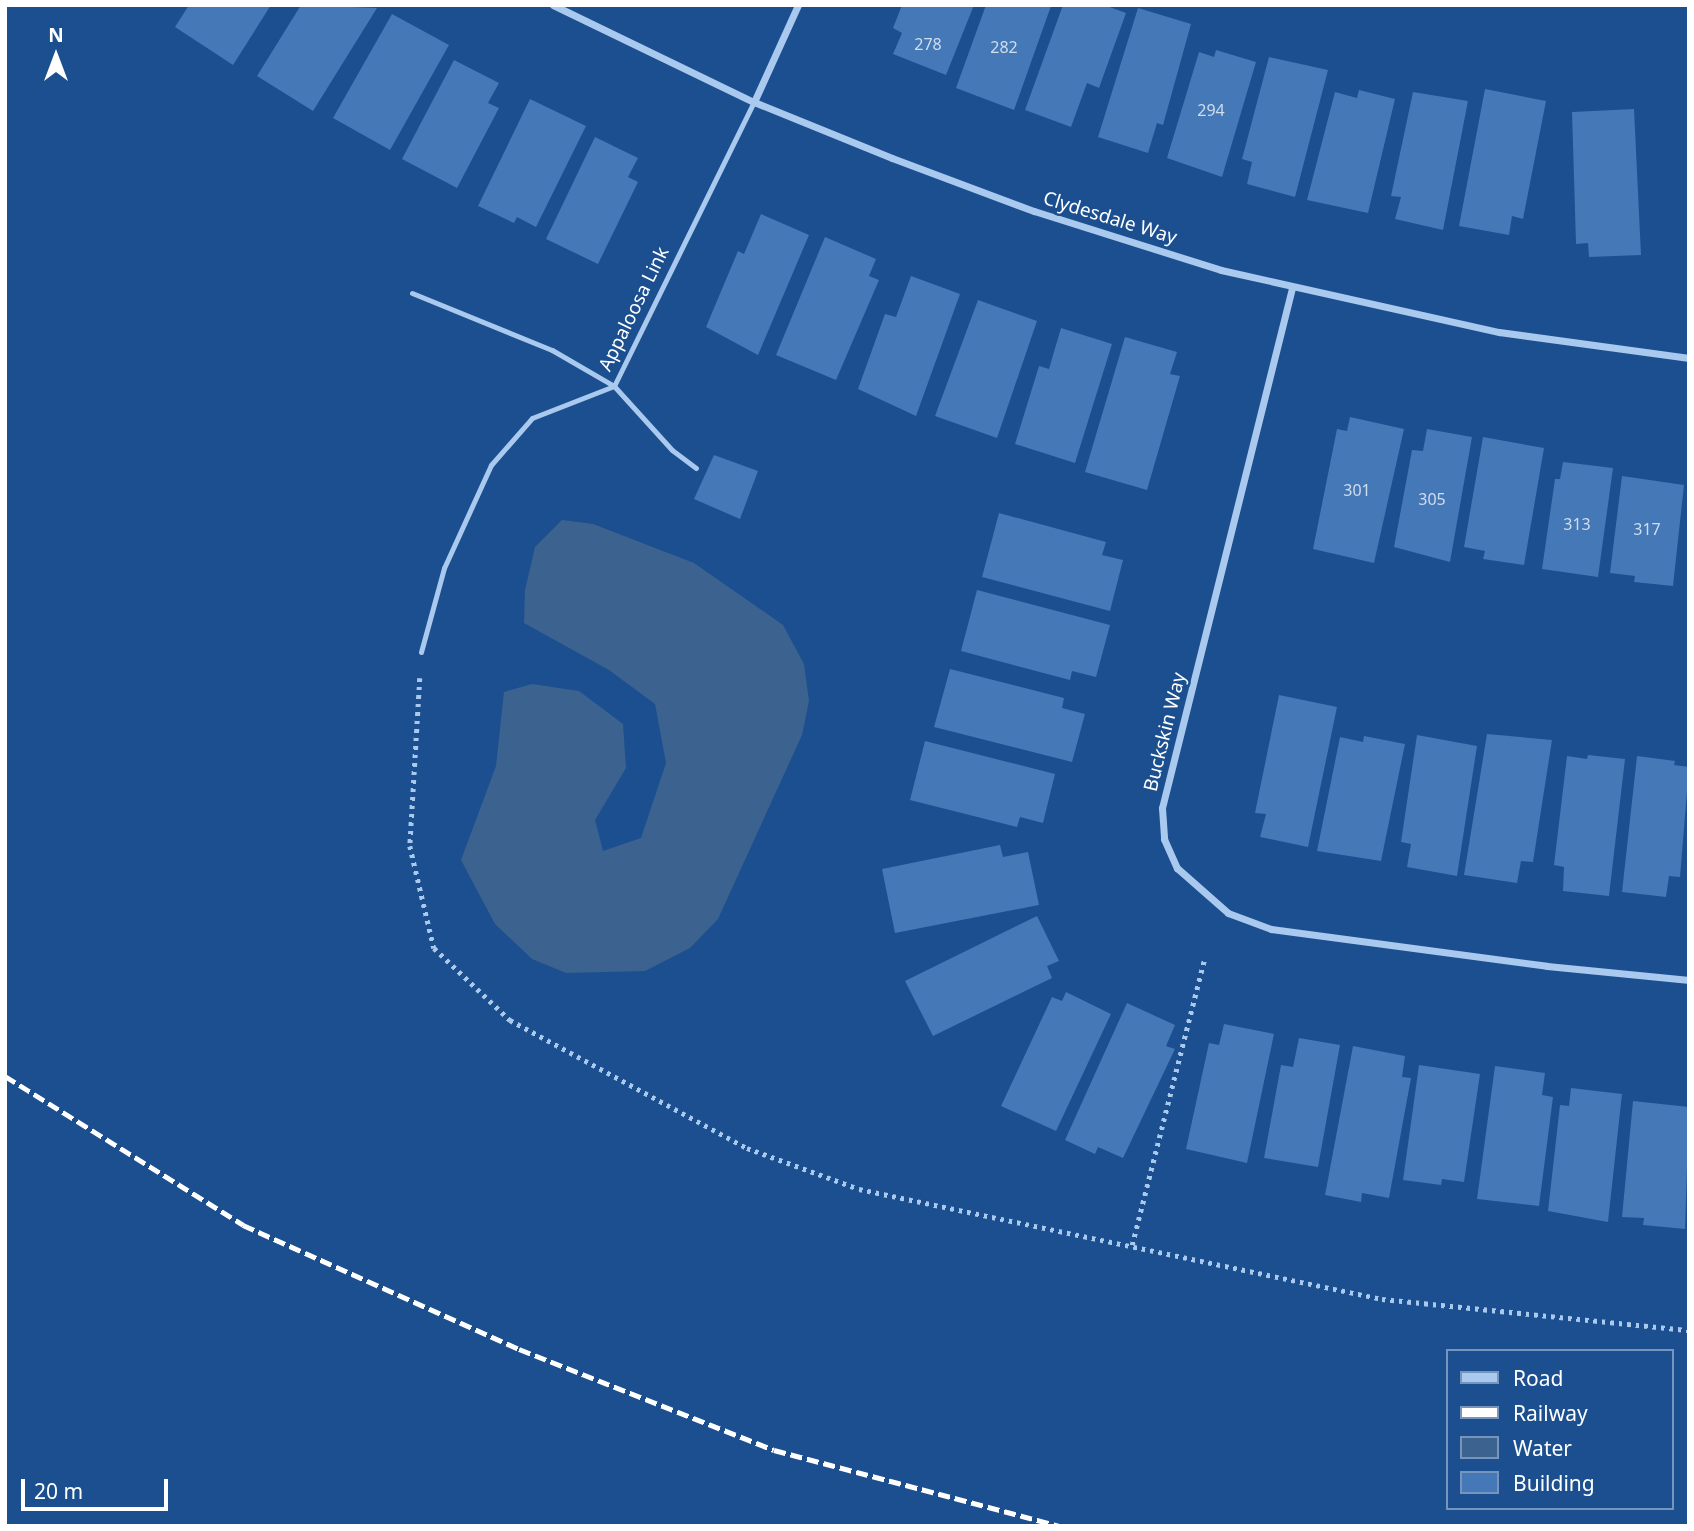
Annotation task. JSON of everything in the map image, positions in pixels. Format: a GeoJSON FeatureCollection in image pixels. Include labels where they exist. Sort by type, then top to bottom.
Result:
{"type":"FeatureCollection","features":[{"type":"Feature","properties":{"kind":"street","name":"Clydesdale Way"},"geometry":{"type":"LineString","coordinates":[[553,5],[754,102],[1034,211],[1292,288],[1499,332],[1689,358]]}},
{"type":"Feature","properties":{"kind":"street","name":"Appaloosa Link"},"geometry":{"type":"LineString","coordinates":[[754,102],[798,5]]}},
{"type":"Feature","properties":{"kind":"street","name":"Buckskin Way"},"geometry":{"type":"LineString","coordinates":[[1292,288],[1162,808],[1164,839],[1177,868],[1228,913],[1271,929],[1547,966],[1689,980]]}},
{"type":"Feature","properties":{"kind":"lane","name":"Appaloosa Link"},"geometry":{"type":"LineString","coordinates":[[421,652],[444,568],[491,465],[532,418],[614,386],[754,102]]}},
{"type":"Feature","properties":{"kind":"lane"},"geometry":{"type":"LineString","coordinates":[[412,293],[552,350],[614,386],[673,450],[696,468]]}},
{"type":"Feature","properties":{"kind":"path"},"geometry":{"type":"LineString","coordinates":[[421,652],[410,846],[434,948],[510,1020],[747,1148],[859,1189],[1382,1299],[1689,1330]]}},
{"type":"Feature","properties":{"kind":"path"},"geometry":{"type":"LineString","coordinates":[[1132,1245],[1204,961]]}},
{"type":"Feature","properties":{"kind":"water"},"geometry":{"type":"Polygon","coordinates":[[[562,520],[593,524],[694,563],[783,625],[804,664],[809,701],[802,735],[718,919],[690,948],[645,971],[566,973],[532,959],[495,924],[461,860],[496,766],[504,692],[532,684],[579,691],[623,724],[626,768],[595,820],[603,851],[641,838],[666,763],[655,704],[609,670],[524,623],[525,590],[535,547],[562,520]]]}},
{"type":"Feature","properties":{"kind":"building"},"geometry":{"type":"Polygon","coordinates":[[[189,5],[271,5],[233,65],[175,27],[189,5]]]}},
{"type":"Feature","properties":{"kind":"building"},"geometry":{"type":"Polygon","coordinates":[[[301,5],[377,8],[313,111],[257,76],[301,5]]]}},
{"type":"Feature","properties":{"kind":"building"},"geometry":{"type":"Polygon","coordinates":[[[902,5],[974,5],[946,75],[893,54],[902,33],[893,28],[902,5]]]}},
{"type":"Feature","properties":{"kind":"building"},"geometry":{"type":"Polygon","coordinates":[[[986,5],[1051,6],[1014,110],[956,88],[986,5]]]}},
{"type":"Feature","properties":{"kind":"building"},"geometry":{"type":"Polygon","coordinates":[[[1063,5],[1104,5],[1126,13],[1099,88],[1087,83],[1071,127],[1025,110],[1063,5]]]}},
{"type":"Feature","properties":{"kind":"building"},"geometry":{"type":"Polygon","coordinates":[[[1138,8],[1191,24],[1163,125],[1157,123],[1148,153],[1098,137],[1138,8]]]}},
{"type":"Feature","properties":{"kind":"building"},"geometry":{"type":"Polygon","coordinates":[[[392,14],[449,45],[390,150],[333,118],[392,14]]]}},
{"type":"Feature","properties":{"kind":"building"},"geometry":{"type":"Polygon","coordinates":[[[1216,50],[1256,62],[1222,177],[1167,158],[1199,52],[1214,57],[1216,50]]]}},
{"type":"Feature","properties":{"kind":"building"},"geometry":{"type":"Polygon","coordinates":[[[1269,57],[1328,70],[1295,197],[1247,184],[1252,162],[1242,159],[1269,57]]]}},
{"type":"Feature","properties":{"kind":"building"},"geometry":{"type":"Polygon","coordinates":[[[454,60],[499,83],[488,103],[499,108],[457,188],[402,159],[454,60]]]}},
{"type":"Feature","properties":{"kind":"building"},"geometry":{"type":"Polygon","coordinates":[[[1485,89],[1546,101],[1523,219],[1512,216],[1509,235],[1459,226],[1485,89]]]}},
{"type":"Feature","properties":{"kind":"building"},"geometry":{"type":"Polygon","coordinates":[[[1359,90],[1395,99],[1368,213],[1307,200],[1335,92],[1357,98],[1359,90]]]}},
{"type":"Feature","properties":{"kind":"building"},"geometry":{"type":"Polygon","coordinates":[[[1413,92],[1468,101],[1443,230],[1395,219],[1401,197],[1391,196],[1413,92]]]}},
{"type":"Feature","properties":{"kind":"building"},"geometry":{"type":"Polygon","coordinates":[[[530,99],[586,126],[536,227],[517,217],[514,223],[478,206],[530,99]]]}},
{"type":"Feature","properties":{"kind":"building"},"geometry":{"type":"Polygon","coordinates":[[[1634,109],[1641,255],[1589,257],[1588,243],[1576,244],[1572,112],[1634,109]]]}},
{"type":"Feature","properties":{"kind":"building"},"geometry":{"type":"Polygon","coordinates":[[[595,137],[638,158],[628,177],[638,182],[598,264],[546,239],[595,137]]]}},
{"type":"Feature","properties":{"kind":"building"},"geometry":{"type":"Polygon","coordinates":[[[761,214],[809,235],[758,355],[706,327],[738,251],[744,254],[761,214]]]}},
{"type":"Feature","properties":{"kind":"building"},"geometry":{"type":"Polygon","coordinates":[[[825,237],[876,259],[869,276],[879,280],[836,380],[776,355],[825,237]]]}},
{"type":"Feature","properties":{"kind":"building"},"geometry":{"type":"Polygon","coordinates":[[[911,276],[960,294],[916,416],[858,389],[885,314],[896,317],[911,276]]]}},
{"type":"Feature","properties":{"kind":"building"},"geometry":{"type":"Polygon","coordinates":[[[978,300],[1037,321],[997,438],[935,416],[978,300]]]}},
{"type":"Feature","properties":{"kind":"building"},"geometry":{"type":"Polygon","coordinates":[[[1061,328],[1112,344],[1075,463],[1015,444],[1039,366],[1049,369],[1061,328]]]}},
{"type":"Feature","properties":{"kind":"building"},"geometry":{"type":"Polygon","coordinates":[[[1125,337],[1177,352],[1170,374],[1180,376],[1147,490],[1085,472],[1125,337]]]}},
{"type":"Feature","properties":{"kind":"building"},"geometry":{"type":"Polygon","coordinates":[[[1350,417],[1404,429],[1374,563],[1313,549],[1337,429],[1347,431],[1350,417]]]}},
{"type":"Feature","properties":{"kind":"building"},"geometry":{"type":"Polygon","coordinates":[[[1427,429],[1472,437],[1450,562],[1394,547],[1412,450],[1423,451],[1427,429]]]}},
{"type":"Feature","properties":{"kind":"building"},"geometry":{"type":"Polygon","coordinates":[[[1483,437],[1544,448],[1524,565],[1483,559],[1485,551],[1464,547],[1483,437]]]}},
{"type":"Feature","properties":{"kind":"building"},"geometry":{"type":"Polygon","coordinates":[[[714,455],[758,471],[740,519],[694,499],[714,455]]]}},
{"type":"Feature","properties":{"kind":"building"},"geometry":{"type":"Polygon","coordinates":[[[1563,462],[1613,468],[1598,577],[1542,569],[1555,479],[1560,479],[1563,462]]]}},
{"type":"Feature","properties":{"kind":"building"},"geometry":{"type":"Polygon","coordinates":[[[1622,476],[1684,485],[1673,586],[1634,582],[1635,576],[1610,573],[1622,476]]]}},
{"type":"Feature","properties":{"kind":"building"},"geometry":{"type":"Polygon","coordinates":[[[999,513],[1106,542],[1102,555],[1123,560],[1110,611],[982,577],[999,513]]]}},
{"type":"Feature","properties":{"kind":"building"},"geometry":{"type":"Polygon","coordinates":[[[977,590],[1110,625],[1096,677],[1072,671],[1070,680],[961,651],[977,590]]]}},
{"type":"Feature","properties":{"kind":"building"},"geometry":{"type":"Polygon","coordinates":[[[950,669],[1064,698],[1062,708],[1085,714],[1072,762],[934,727],[950,669]]]}},
{"type":"Feature","properties":{"kind":"building"},"geometry":{"type":"Polygon","coordinates":[[[1279,695],[1337,707],[1308,847],[1260,837],[1266,814],[1255,813],[1279,695]]]}},
{"type":"Feature","properties":{"kind":"building"},"geometry":{"type":"Polygon","coordinates":[[[1487,734],[1552,740],[1533,862],[1521,861],[1517,883],[1464,875],[1487,734]]]}},
{"type":"Feature","properties":{"kind":"building"},"geometry":{"type":"Polygon","coordinates":[[[1417,735],[1477,746],[1457,876],[1407,867],[1411,844],[1401,842],[1417,735]]]}},
{"type":"Feature","properties":{"kind":"building"},"geometry":{"type":"Polygon","coordinates":[[[1364,736],[1405,744],[1381,861],[1317,851],[1340,737],[1363,742],[1364,736]]]}},
{"type":"Feature","properties":{"kind":"building"},"geometry":{"type":"Polygon","coordinates":[[[925,741],[1055,774],[1043,823],[1020,817],[1017,827],[910,800],[925,741]]]}},
{"type":"Feature","properties":{"kind":"building"},"geometry":{"type":"Polygon","coordinates":[[[1588,755],[1625,759],[1609,896],[1563,891],[1564,867],[1554,865],[1567,756],[1587,759],[1588,755]]]}},
{"type":"Feature","properties":{"kind":"building"},"geometry":{"type":"Polygon","coordinates":[[[1637,756],[1675,761],[1674,765],[1689,767],[1680,877],[1669,876],[1666,897],[1622,892],[1637,756]]]}},
{"type":"Feature","properties":{"kind":"building"},"geometry":{"type":"Polygon","coordinates":[[[1000,845],[1003,857],[1028,852],[1039,905],[895,933],[882,869],[1000,845]]]}},
{"type":"Feature","properties":{"kind":"building"},"geometry":{"type":"Polygon","coordinates":[[[1037,916],[1059,961],[1047,966],[1052,978],[933,1036],[905,981],[1037,916]]]}},
{"type":"Feature","properties":{"kind":"building"},"geometry":{"type":"Polygon","coordinates":[[[1066,992],[1111,1014],[1056,1131],[1001,1106],[1052,997],[1062,1001],[1066,992]]]}},
{"type":"Feature","properties":{"kind":"building"},"geometry":{"type":"Polygon","coordinates":[[[1127,1003],[1175,1025],[1166,1046],[1175,1049],[1123,1158],[1098,1147],[1095,1154],[1065,1140],[1127,1003]]]}},
{"type":"Feature","properties":{"kind":"building"},"geometry":{"type":"Polygon","coordinates":[[[1224,1024],[1274,1034],[1247,1163],[1186,1149],[1209,1043],[1219,1045],[1224,1024]]]}},
{"type":"Feature","properties":{"kind":"building"},"geometry":{"type":"Polygon","coordinates":[[[1299,1038],[1340,1045],[1318,1167],[1264,1158],[1281,1065],[1293,1067],[1299,1038]]]}},
{"type":"Feature","properties":{"kind":"building"},"geometry":{"type":"Polygon","coordinates":[[[1353,1046],[1405,1056],[1402,1077],[1411,1078],[1389,1198],[1362,1193],[1361,1202],[1325,1195],[1353,1046]]]}},
{"type":"Feature","properties":{"kind":"building"},"geometry":{"type":"Polygon","coordinates":[[[1419,1065],[1480,1074],[1464,1182],[1442,1179],[1441,1185],[1403,1180],[1419,1065]]]}},
{"type":"Feature","properties":{"kind":"building"},"geometry":{"type":"Polygon","coordinates":[[[1495,1066],[1545,1073],[1542,1095],[1553,1097],[1539,1206],[1477,1199],[1495,1066]]]}},
{"type":"Feature","properties":{"kind":"building"},"geometry":{"type":"Polygon","coordinates":[[[1571,1088],[1622,1094],[1608,1222],[1548,1211],[1560,1105],[1569,1106],[1571,1088]]]}},
{"type":"Feature","properties":{"kind":"building"},"geometry":{"type":"Polygon","coordinates":[[[1633,1101],[1689,1107],[1685,1229],[1643,1225],[1644,1218],[1622,1217],[1633,1101]]]}},
{"type":"Feature","properties":{"kind":"railway"},"geometry":{"type":"LineString","coordinates":[[5,1076],[243,1225],[519,1349],[774,1450],[1060,1526]]}}]}
